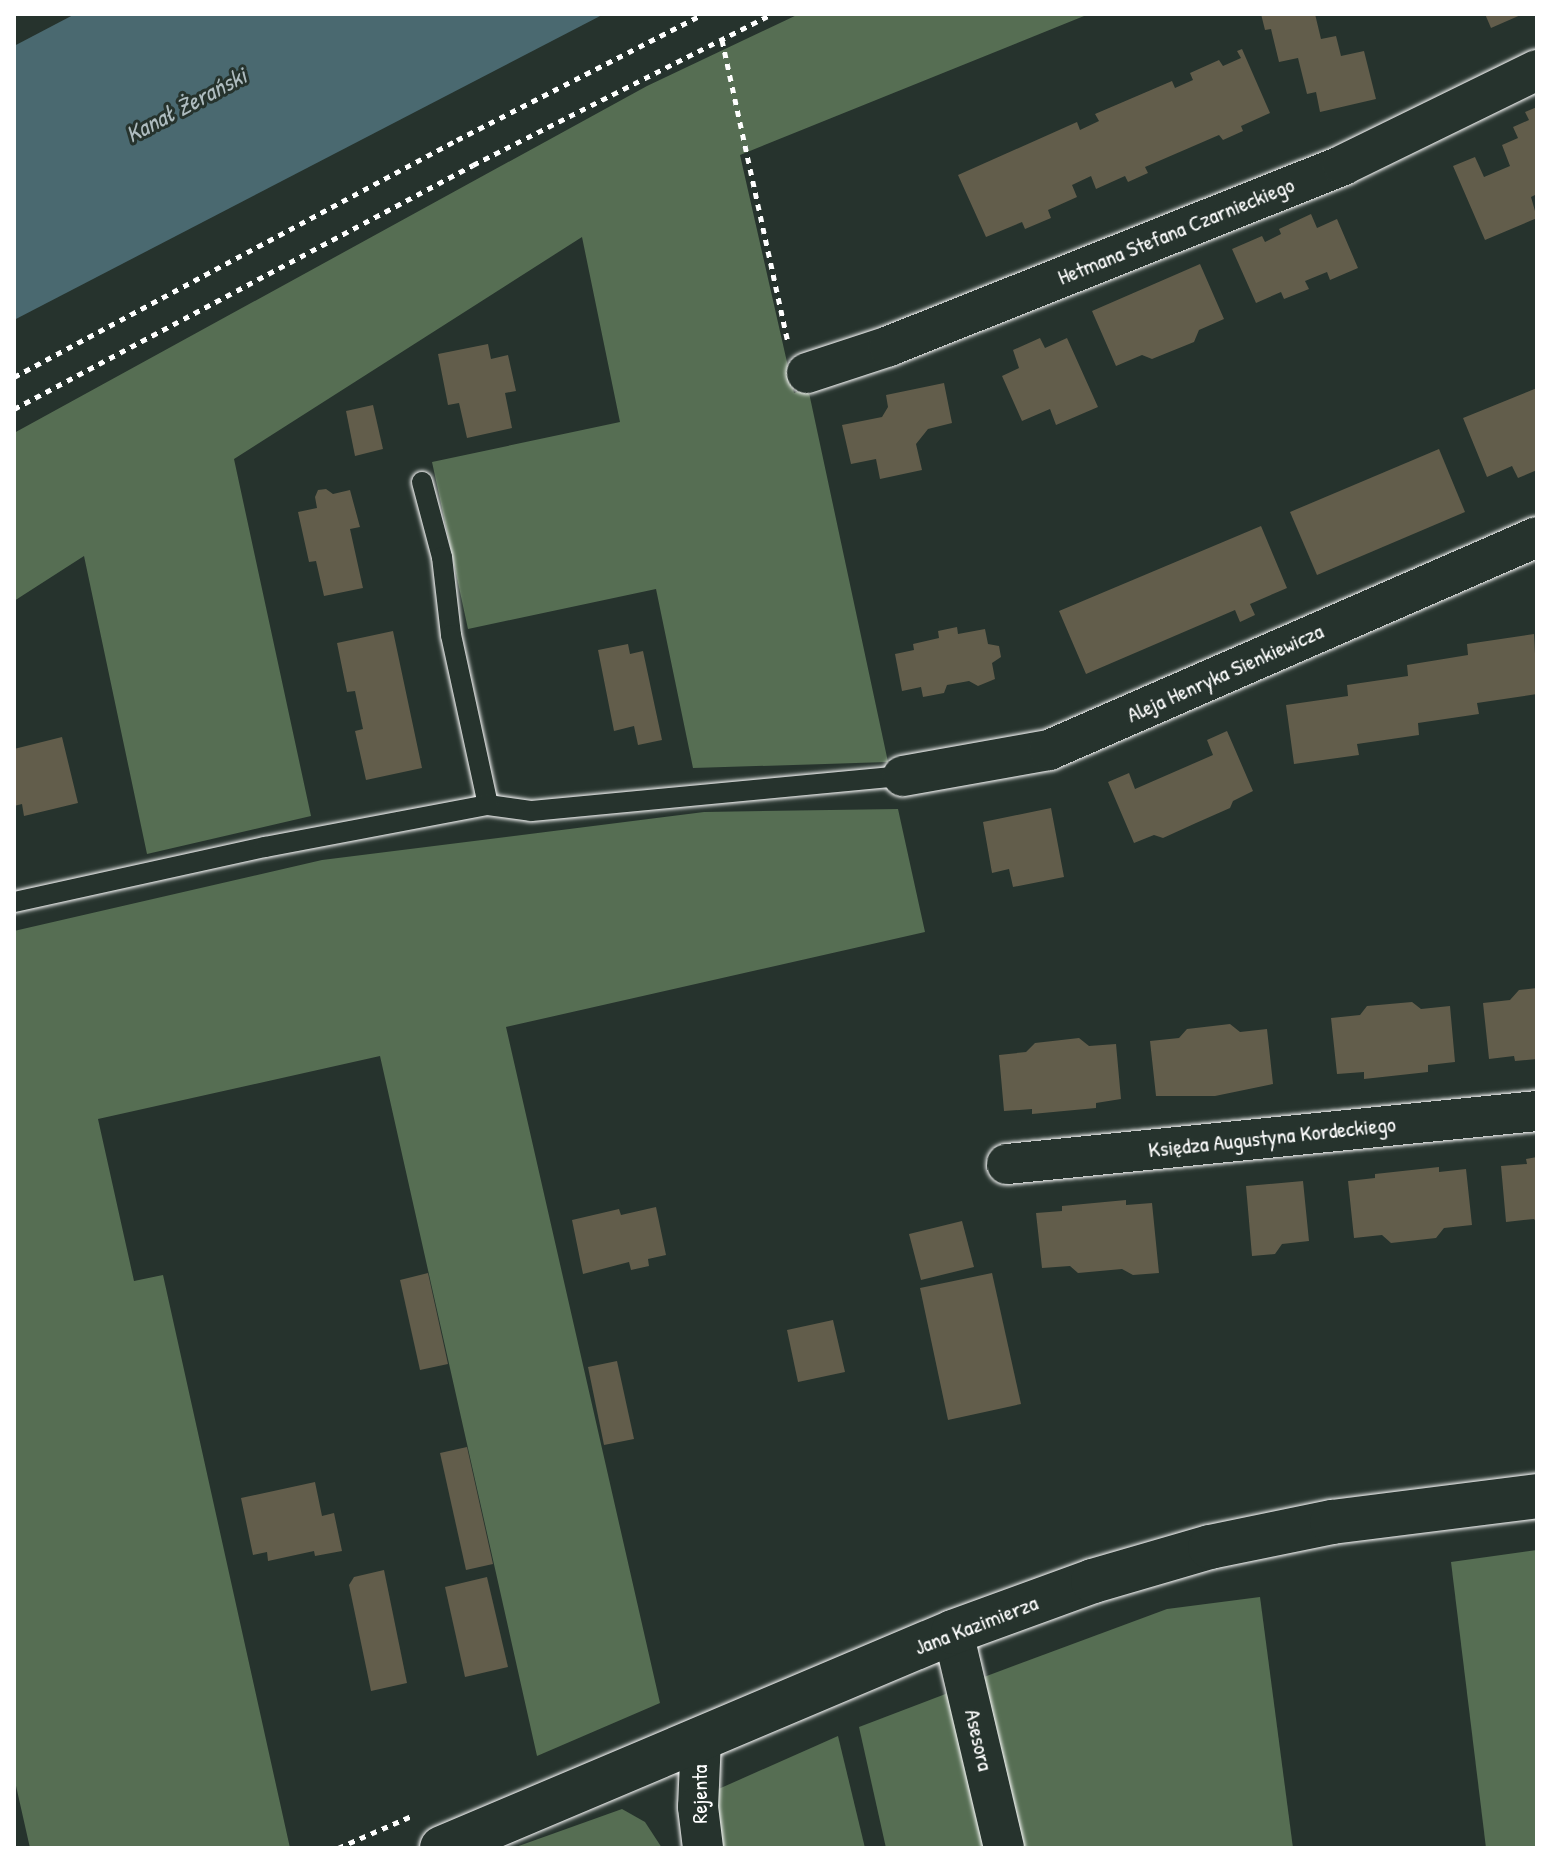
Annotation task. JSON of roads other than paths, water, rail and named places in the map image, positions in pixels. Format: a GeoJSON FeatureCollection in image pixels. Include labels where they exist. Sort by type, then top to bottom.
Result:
{"type":"FeatureCollection","features":[{"type":"Feature","properties":{"kind":"main road","name":"Jana Kazimierza"},"geometry":{"type":"LineString","coordinates":[[442,1848],[953,1632],[1093,1581],[1210,1547],[1332,1522],[1537,1496]]}},
{"type":"Feature","properties":{"kind":"street","name":"Hetmana Stefana Czarnieckiego"},"geometry":{"type":"LineString","coordinates":[[807,373],[915,336],[1343,165],[1537,70]]}},
{"type":"Feature","properties":{"kind":"street","name":"Aleja Henryka Sienkiewicza"},"geometry":{"type":"LineString","coordinates":[[903,776],[1049,750],[1537,537]]}},
{"type":"Feature","properties":{"kind":"street","name":"Księdza Augustyna Kordeckiego"},"geometry":{"type":"LineString","coordinates":[[1007,1164],[1537,1111]]}},
{"type":"Feature","properties":{"kind":"street","name":"Asesora"},"geometry":{"type":"LineString","coordinates":[[953,1632],[1004,1848]]}},
{"type":"Feature","properties":{"kind":"street","name":"Rejenta"},"geometry":{"type":"LineString","coordinates":[[701,1739],[698,1807],[703,1848]]}},
{"type":"Feature","properties":{"kind":"lane"},"geometry":{"type":"LineString","coordinates":[[422,482],[442,557],[451,635],[488,805]]}},
{"type":"Feature","properties":{"kind":"lane"},"geometry":{"type":"LineString","coordinates":[[14,902],[265,847],[488,805],[531,811],[903,776]]}},
{"type":"Feature","properties":{"kind":"water","name":"Kanał Żerański"},"geometry":{"type":"Polygon","coordinates":[[[75,14],[604,14],[14,320],[14,46],[75,14]]]}}]}
